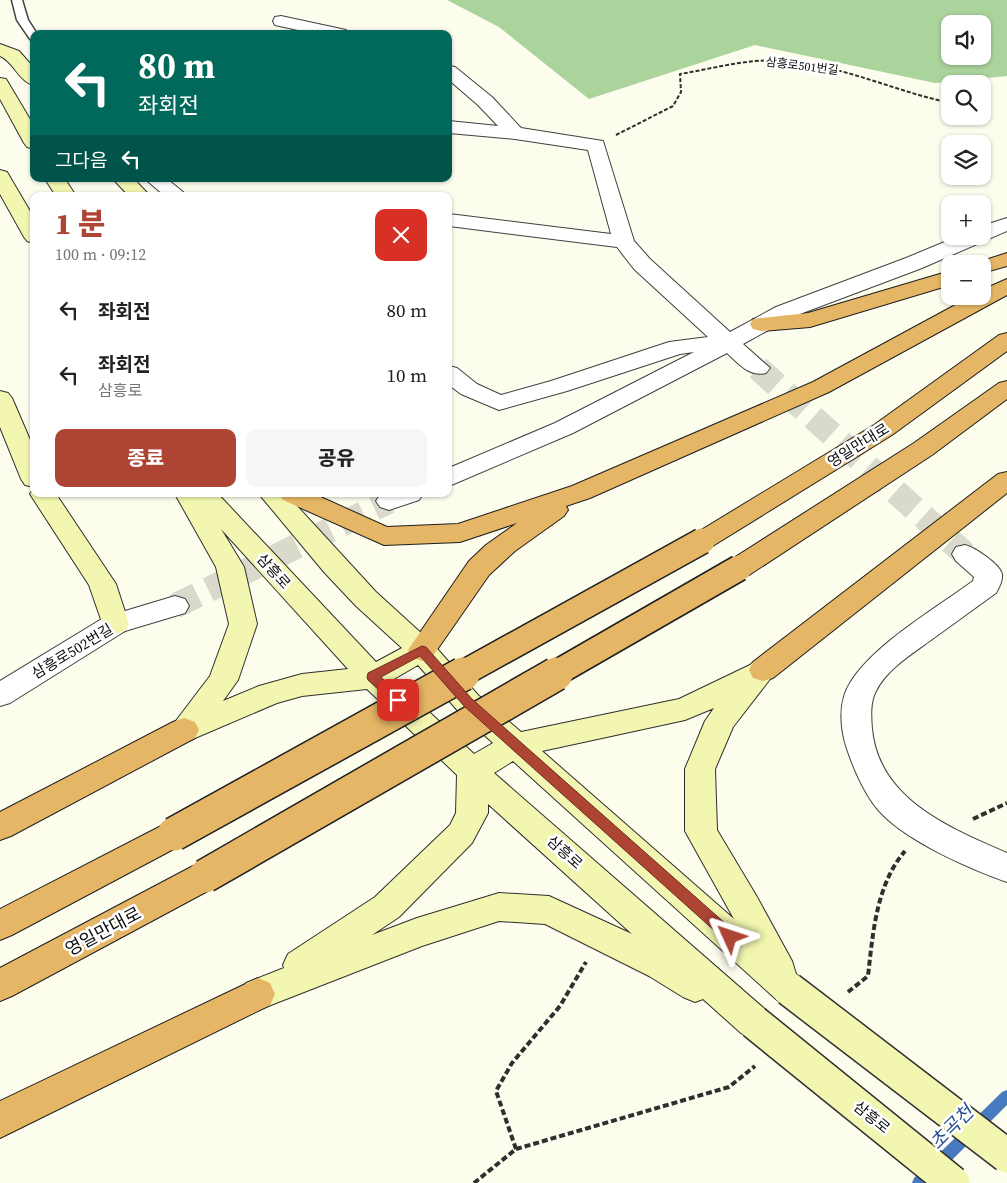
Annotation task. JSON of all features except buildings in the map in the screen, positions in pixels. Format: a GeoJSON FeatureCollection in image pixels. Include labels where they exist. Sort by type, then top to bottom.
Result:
{"type":"FeatureCollection","features":[{"type":"Feature","properties":{"kind":"highway"},"geometry":{"type":"LineString","coordinates":[[991,264],[1007,260]]}},
{"type":"Feature","properties":{"kind":"highway"},"geometry":{"type":"LineString","coordinates":[[761,324],[810,320],[941,281]]}},
{"type":"Feature","properties":{"kind":"highway"},"geometry":{"type":"LineString","coordinates":[[297,497],[384,536],[460,533],[581,492],[821,387],[1007,286]]}},
{"type":"Feature","properties":{"kind":"highway","name":"영일만대로"},"geometry":{"type":"LineString","coordinates":[[0,925],[174,834],[702,541],[883,430],[1007,340]]}},
{"type":"Feature","properties":{"kind":"highway","name":"영일만대로"},"geometry":{"type":"LineString","coordinates":[[0,986],[206,876],[739,568],[923,449],[1007,388]]}},
{"type":"Feature","properties":{"kind":"highway"},"geometry":{"type":"LineString","coordinates":[[763,670],[1007,480]]}},
{"type":"Feature","properties":{"kind":"highway"},"geometry":{"type":"LineString","coordinates":[[422,650],[439,629],[459,594],[480,567],[505,545],[581,492]]}},
{"type":"Feature","properties":{"kind":"highway"},"geometry":{"type":"LineString","coordinates":[[0,827],[184,730]]}},
{"type":"Feature","properties":{"kind":"highway"},"geometry":{"type":"LineString","coordinates":[[0,1120],[258,994]]}},
{"type":"Feature","properties":{"kind":"main road"},"geometry":{"type":"LineString","coordinates":[[0,49],[13,55],[30,75]]}},
{"type":"Feature","properties":{"kind":"main road"},"geometry":{"type":"LineString","coordinates":[[0,84],[30,136]]}},
{"type":"Feature","properties":{"kind":"main road"},"geometry":{"type":"LineString","coordinates":[[0,176],[30,230]]}},
{"type":"Feature","properties":{"kind":"main road"},"geometry":{"type":"LineString","coordinates":[[126,182],[136,192]]}},
{"type":"Feature","properties":{"kind":"main road"},"geometry":{"type":"LineString","coordinates":[[0,398],[30,469]]}},
{"type":"Feature","properties":{"kind":"main road"},"geometry":{"type":"LineString","coordinates":[[45,497],[102,584],[115,624]]}},
{"type":"Feature","properties":{"kind":"main road"},"geometry":{"type":"LineString","coordinates":[[184,730],[223,680],[242,624],[230,567],[190,497]]}},
{"type":"Feature","properties":{"kind":"main road","name":"삼흥로"},"geometry":{"type":"LineString","coordinates":[[207,497],[373,677],[472,771],[548,836],[754,1022],[953,1183]]}},
{"type":"Feature","properties":{"kind":"main road"},"geometry":{"type":"LineString","coordinates":[[275,497],[366,599],[422,650],[468,703],[789,988],[1007,1156]]}},
{"type":"Feature","properties":{"kind":"main road"},"geometry":{"type":"LineString","coordinates":[[184,730],[269,694],[293,687],[373,677],[422,650]]}},
{"type":"Feature","properties":{"kind":"main road"},"geometry":{"type":"LineString","coordinates":[[258,994],[387,907],[461,834],[472,813],[472,771],[515,745],[685,709],[763,670]]}},
{"type":"Feature","properties":{"kind":"main road"},"geometry":{"type":"LineString","coordinates":[[763,670],[720,721],[700,769],[701,831],[789,988]]}},
{"type":"Feature","properties":{"kind":"main road"},"geometry":{"type":"LineString","coordinates":[[258,994],[417,933],[499,907],[549,910],[661,965],[754,1022]]}},
{"type":"Feature","properties":{"kind":"street"},"geometry":{"type":"LineString","coordinates":[[281,21],[322,30]]}},
{"type":"Feature","properties":{"kind":"street"},"geometry":{"type":"LineString","coordinates":[[452,73],[485,100],[515,133]]}},
{"type":"Feature","properties":{"kind":"street"},"geometry":{"type":"LineString","coordinates":[[452,127],[515,133],[596,145],[624,242],[649,270],[758,368]]}},
{"type":"Feature","properties":{"kind":"street"},"geometry":{"type":"LineString","coordinates":[[159,182],[173,192]]}},
{"type":"Feature","properties":{"kind":"street"},"geometry":{"type":"LineString","coordinates":[[452,220],[624,242]]}},
{"type":"Feature","properties":{"kind":"street"},"geometry":{"type":"LineString","coordinates":[[991,230],[1007,224]]}},
{"type":"Feature","properties":{"kind":"street"},"geometry":{"type":"LineString","coordinates":[[452,477],[564,428],[675,372],[784,312],[957,245]]}},
{"type":"Feature","properties":{"kind":"street"},"geometry":{"type":"LineString","coordinates":[[452,375],[469,389],[499,403],[559,386],[677,347],[728,342]]}},
{"type":"Feature","properties":{"kind":"street"},"geometry":{"type":"LineString","coordinates":[[965,554],[988,574],[986,586],[890,656],[873,673],[861,690],[856,714],[858,737],[870,770],[894,806],[936,836],[1007,868]]}},
{"type":"Feature","properties":{"kind":"street","name":"삼흥로502번길"},"geometry":{"type":"LineString","coordinates":[[0,695],[115,624],[175,606]]}},
{"type":"Feature","properties":{"kind":"lane"},"geometry":{"type":"LineString","coordinates":[[17,0],[18,8],[30,33]]}},
{"type":"Feature","properties":{"kind":"path","name":"삼흥로501번길"},"geometry":{"type":"LineString","coordinates":[[596,145],[673,106],[681,92],[680,74],[756,61],[797,63],[843,71],[941,101]]}},
{"type":"Feature","properties":{"kind":"path"},"geometry":{"type":"LineString","coordinates":[[516,1149],[496,1091],[512,1063],[560,1006],[602,935]]}},
{"type":"Feature","properties":{"kind":"green space"},"geometry":{"type":"Polygon","coordinates":[[[447,0],[1007,0],[1007,76],[991,78],[991,75],[941,75],[941,82],[935,83],[755,45],[589,99],[499,27],[447,0]]]}},
{"type":"Feature","properties":{"kind":"waterway","name":"초곡천"},"geometry":{"type":"LineString","coordinates":[[919,1183],[1007,1096]]}},
{"type":"Feature","properties":{"kind":"tunnel"},"geometry":{"type":"LineString","coordinates":[[758,368],[965,554]]}},
{"type":"Feature","properties":{"kind":"tunnel"},"geometry":{"type":"LineString","coordinates":[[175,606],[389,501]]}},
{"type":"Feature","properties":{"kind":"route"},"geometry":{"type":"LineString","coordinates":[[398,700],[373,677],[422,650],[468,703],[730,937]]}}]}
